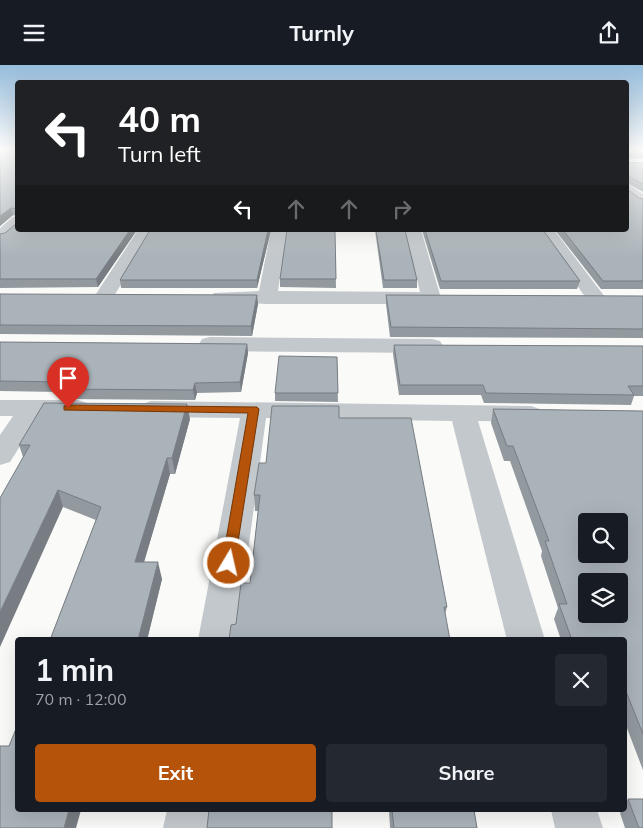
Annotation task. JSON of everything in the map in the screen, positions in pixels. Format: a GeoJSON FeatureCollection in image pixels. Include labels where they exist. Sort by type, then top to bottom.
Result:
{"type":"FeatureCollection","features":[{"type":"Feature","properties":{"kind":"street"},"geometry":{"type":"LineString","coordinates":[[629,189],[643,201]]}},
{"type":"Feature","properties":{"kind":"street"},"geometry":{"type":"LineString","coordinates":[[0,236],[15,223]]}},
{"type":"Feature","properties":{"kind":"street"},"geometry":{"type":"LineString","coordinates":[[104,297],[145,232]]}},
{"type":"Feature","properties":{"kind":"street"},"geometry":{"type":"LineString","coordinates":[[267,298],[280,232]]}},
{"type":"Feature","properties":{"kind":"street"},"geometry":{"type":"LineString","coordinates":[[200,297],[440,298],[414,232]]}},
{"type":"Feature","properties":{"kind":"street"},"geometry":{"type":"LineString","coordinates":[[547,232],[595,297]]}},
{"type":"Feature","properties":{"kind":"street"},"geometry":{"type":"LineString","coordinates":[[188,344],[455,346]]}},
{"type":"Feature","properties":{"kind":"street"},"geometry":{"type":"LineString","coordinates":[[0,408],[99,408]]}},
{"type":"Feature","properties":{"kind":"street"},"geometry":{"type":"LineString","coordinates":[[0,456],[31,408]]}},
{"type":"Feature","properties":{"kind":"street"},"geometry":{"type":"LineString","coordinates":[[128,409],[558,414]]}},
{"type":"Feature","properties":{"kind":"street"},"geometry":{"type":"LineString","coordinates":[[217,637],[254,409]]}},
{"type":"Feature","properties":{"kind":"street"},"geometry":{"type":"LineString","coordinates":[[463,414],[525,637]]}},
{"type":"Feature","properties":{"kind":"street"},"geometry":{"type":"LineString","coordinates":[[187,828],[190,812]]}},
{"type":"Feature","properties":{"kind":"street"},"geometry":{"type":"LineString","coordinates":[[575,812],[579,828]]}},
{"type":"Feature","properties":{"kind":"building"},"geometry":{"type":"Polygon","coordinates":[[[0,186],[15,186],[15,209],[11,208],[0,216],[0,186]]]}},
{"type":"Feature","properties":{"kind":"building"},"geometry":{"type":"Polygon","coordinates":[[[629,190],[643,199],[643,281],[603,281],[565,232],[629,232],[629,190]]]}},
{"type":"Feature","properties":{"kind":"building"},"geometry":{"type":"Polygon","coordinates":[[[15,225],[15,232],[129,232],[96,279],[0,279],[0,234],[5,233],[15,225]]]}},
{"type":"Feature","properties":{"kind":"building"},"geometry":{"type":"Polygon","coordinates":[[[149,232],[268,232],[257,280],[120,280],[149,232]]]}},
{"type":"Feature","properties":{"kind":"building"},"geometry":{"type":"Polygon","coordinates":[[[287,232],[335,232],[336,279],[280,279],[287,232]]]}},
{"type":"Feature","properties":{"kind":"building"},"geometry":{"type":"Polygon","coordinates":[[[376,232],[405,232],[417,280],[384,280],[376,232]]]}},
{"type":"Feature","properties":{"kind":"building"},"geometry":{"type":"Polygon","coordinates":[[[426,232],[544,232],[580,281],[441,281],[426,232]]]}},
{"type":"Feature","properties":{"kind":"building"},"geometry":{"type":"Polygon","coordinates":[[[0,294],[257,295],[251,326],[0,325],[0,294]]]}},
{"type":"Feature","properties":{"kind":"building"},"geometry":{"type":"Polygon","coordinates":[[[386,295],[643,296],[643,329],[391,327],[386,295]]]}},
{"type":"Feature","properties":{"kind":"building"},"geometry":{"type":"Polygon","coordinates":[[[0,342],[247,344],[240,382],[195,383],[193,390],[57,389],[61,382],[0,381],[0,342]]]}},
{"type":"Feature","properties":{"kind":"building"},"geometry":{"type":"Polygon","coordinates":[[[394,345],[643,346],[643,386],[628,386],[634,395],[486,393],[483,385],[400,385],[394,345]]]}},
{"type":"Feature","properties":{"kind":"building"},"geometry":{"type":"Polygon","coordinates":[[[279,356],[337,357],[338,393],[275,393],[279,356]]]}},
{"type":"Feature","properties":{"kind":"building"},"geometry":{"type":"Polygon","coordinates":[[[44,403],[187,404],[172,458],[167,458],[135,562],[158,562],[139,637],[51,637],[101,507],[58,490],[0,612],[0,498],[30,445],[19,445],[44,403]]]}},
{"type":"Feature","properties":{"kind":"building"},"geometry":{"type":"Polygon","coordinates":[[[272,406],[339,406],[339,418],[411,418],[447,607],[444,607],[449,637],[229,637],[231,625],[236,624],[241,583],[250,583],[260,495],[254,495],[259,463],[266,463],[272,406]]]}},
{"type":"Feature","properties":{"kind":"building"},"geometry":{"type":"Polygon","coordinates":[[[493,409],[643,411],[643,734],[627,694],[627,637],[571,637],[559,604],[567,604],[545,541],[549,541],[513,446],[507,446],[493,409]]]}},
{"type":"Feature","properties":{"kind":"building"},"geometry":{"type":"Polygon","coordinates":[[[15,731],[15,812],[68,812],[64,828],[0,828],[0,746],[9,746],[15,731]]]}},
{"type":"Feature","properties":{"kind":"building"},"geometry":{"type":"Polygon","coordinates":[[[628,799],[643,799],[643,828],[639,828],[628,799]]]}},
{"type":"Feature","properties":{"kind":"building"},"geometry":{"type":"Polygon","coordinates":[[[209,812],[332,812],[332,828],[207,828],[209,812]]]}},
{"type":"Feature","properties":{"kind":"building"},"geometry":{"type":"Polygon","coordinates":[[[392,812],[474,812],[477,828],[394,828],[392,812]]]}},
{"type":"Feature","properties":{"kind":"route"},"geometry":{"type":"LineString","coordinates":[[68,408],[254,409],[229,563]]}}]}
